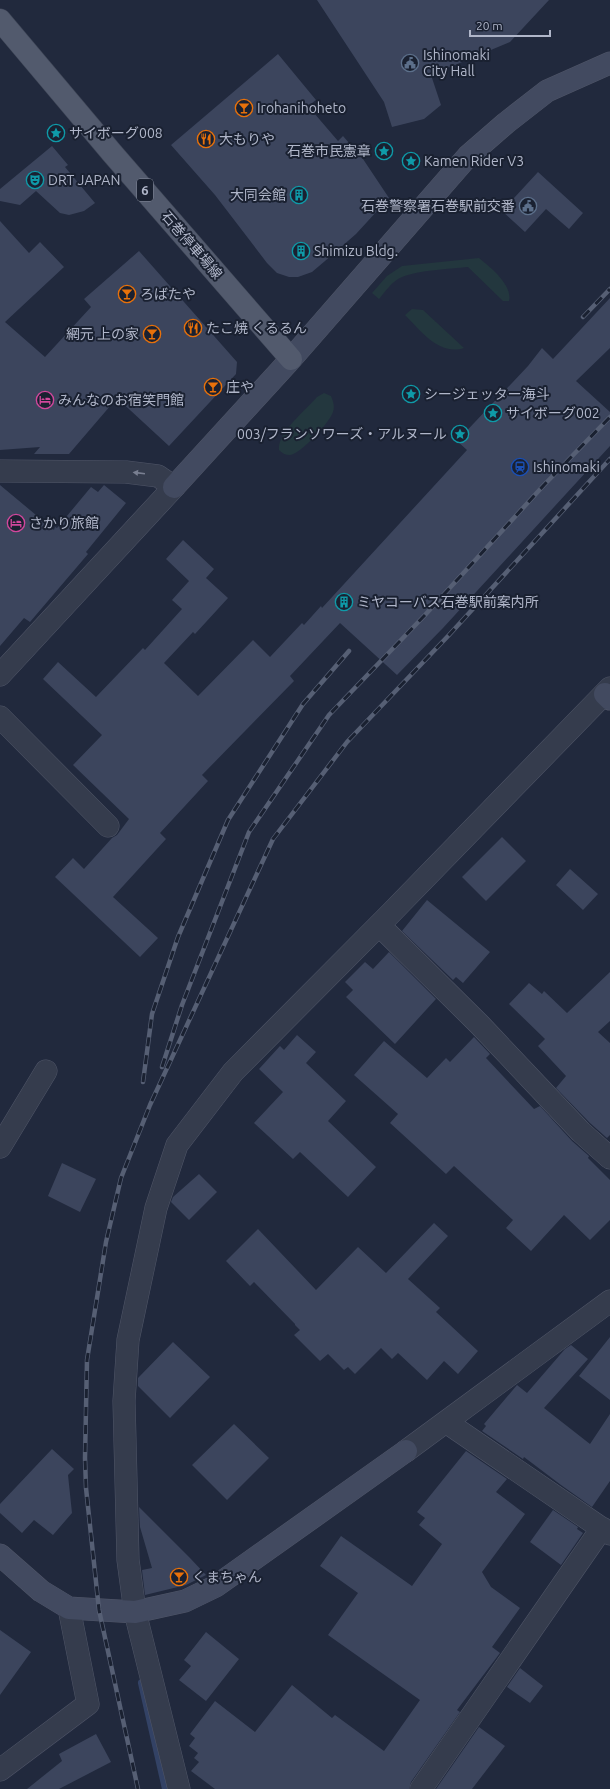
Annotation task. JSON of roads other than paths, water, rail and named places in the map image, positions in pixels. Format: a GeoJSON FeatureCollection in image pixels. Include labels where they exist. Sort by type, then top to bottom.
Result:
{"type":"FeatureCollection","features":[{"type":"Feature","properties":{"kind":"main road","name":"石巻停車場線"},"geometry":{"type":"LineString","coordinates":[[0,20],[112,153],[291,359]]}},
{"type":"Feature","properties":{"kind":"street"},"geometry":{"type":"LineString","coordinates":[[0,675],[291,359],[468,156],[506,123],[547,91],[610,63]]}},
{"type":"Feature","properties":{"kind":"street"},"geometry":{"type":"LineString","coordinates":[[0,471],[126,472],[158,476],[174,487]]}},
{"type":"Feature","properties":{"kind":"street"},"geometry":{"type":"LineString","coordinates":[[179,1789],[135,1612],[128,1560],[124,1401],[128,1340],[156,1208],[177,1145],[233,1072],[608,694]]}},
{"type":"Feature","properties":{"kind":"street"},"geometry":{"type":"LineString","coordinates":[[0,717],[108,826]]}},
{"type":"Feature","properties":{"kind":"street"},"geometry":{"type":"LineString","coordinates":[[379,925],[480,1025],[581,1132],[610,1158]]}},
{"type":"Feature","properties":{"kind":"street"},"geometry":{"type":"LineString","coordinates":[[0,1147],[46,1071]]}},
{"type":"Feature","properties":{"kind":"street"},"geometry":{"type":"LineString","coordinates":[[0,1555],[41,1591],[68,1608],[135,1612],[185,1601],[210,1590],[406,1451],[610,1301]]}},
{"type":"Feature","properties":{"kind":"street"},"geometry":{"type":"LineString","coordinates":[[421,1789],[606,1531],[446,1422]]}},
{"type":"Feature","properties":{"kind":"street"},"geometry":{"type":"LineString","coordinates":[[0,1770],[88,1704],[68,1608]]}},
{"type":"Feature","properties":{"kind":"waterway"},"geometry":{"type":"LineString","coordinates":[[142,1683],[166,1789]]}},
{"type":"Feature","properties":{"kind":"railway"},"geometry":{"type":"LineString","coordinates":[[583,317],[610,289]]}},
{"type":"Feature","properties":{"kind":"railway"},"geometry":{"type":"LineString","coordinates":[[162,1067],[182,1005],[249,832],[329,715],[425,615],[544,485],[610,417]]}},
{"type":"Feature","properties":{"kind":"railway"},"geometry":{"type":"LineString","coordinates":[[138,1789],[99,1610],[86,1488],[85,1458],[87,1360],[106,1242],[121,1178],[150,1105],[273,839],[347,742],[449,635],[610,459]]}},
{"type":"Feature","properties":{"kind":"railway"},"geometry":{"type":"LineString","coordinates":[[143,1082],[152,1014],[178,937],[228,820],[303,704],[349,651]]}},
{"type":"Feature","properties":{"kind":"place","name":"Ishinomaki City Hall"},"geometry":{"type":"Point","coordinates":[410,63]}},
{"type":"Feature","properties":{"kind":"place","name":"Irohanihoheto"},"geometry":{"type":"Point","coordinates":[244,108]}},
{"type":"Feature","properties":{"kind":"place","name":"サイボーグ008"},"geometry":{"type":"Point","coordinates":[56,133]}},
{"type":"Feature","properties":{"kind":"place","name":"大もりや"},"geometry":{"type":"Point","coordinates":[206,139]}},
{"type":"Feature","properties":{"kind":"place","name":"石巻市民憲章"},"geometry":{"type":"Point","coordinates":[384,151]}},
{"type":"Feature","properties":{"kind":"place","name":"Kamen Rider V3"},"geometry":{"type":"Point","coordinates":[411,161]}},
{"type":"Feature","properties":{"kind":"place","name":"DRT JAPAN"},"geometry":{"type":"Point","coordinates":[35,180]}},
{"type":"Feature","properties":{"kind":"place","name":"大同会館"},"geometry":{"type":"Point","coordinates":[299,195]}},
{"type":"Feature","properties":{"kind":"place","name":"石巻警察署石巻駅前交番"},"geometry":{"type":"Point","coordinates":[528,206]}},
{"type":"Feature","properties":{"kind":"place","name":"Shimizu Bldg."},"geometry":{"type":"Point","coordinates":[301,251]}},
{"type":"Feature","properties":{"kind":"place","name":"ろばたや"},"geometry":{"type":"Point","coordinates":[127,294]}},
{"type":"Feature","properties":{"kind":"place","name":"たこ焼 くるるん"},"geometry":{"type":"Point","coordinates":[193,328]}},
{"type":"Feature","properties":{"kind":"place","name":"網元 上の家"},"geometry":{"type":"Point","coordinates":[152,334]}},
{"type":"Feature","properties":{"kind":"place","name":"庄や"},"geometry":{"type":"Point","coordinates":[213,387]}},
{"type":"Feature","properties":{"kind":"place","name":"シージェッター海斗"},"geometry":{"type":"Point","coordinates":[411,394]}},
{"type":"Feature","properties":{"kind":"place","name":"みんなのお宿笑門館"},"geometry":{"type":"Point","coordinates":[45,400]}},
{"type":"Feature","properties":{"kind":"place","name":"サイボーグ002"},"geometry":{"type":"Point","coordinates":[493,413]}},
{"type":"Feature","properties":{"kind":"place","name":"003/フランソワーズ・アルヌール"},"geometry":{"type":"Point","coordinates":[460,434]}},
{"type":"Feature","properties":{"kind":"place","name":"Ishinomaki"},"geometry":{"type":"Point","coordinates":[520,467]}},
{"type":"Feature","properties":{"kind":"place","name":"さかり旅館"},"geometry":{"type":"Point","coordinates":[16,523]}},
{"type":"Feature","properties":{"kind":"place","name":"ミヤコーバス石巻駅前案内所"},"geometry":{"type":"Point","coordinates":[344,602]}},
{"type":"Feature","properties":{"kind":"place","name":"くまちゃん"},"geometry":{"type":"Point","coordinates":[179,1577]}}]}
